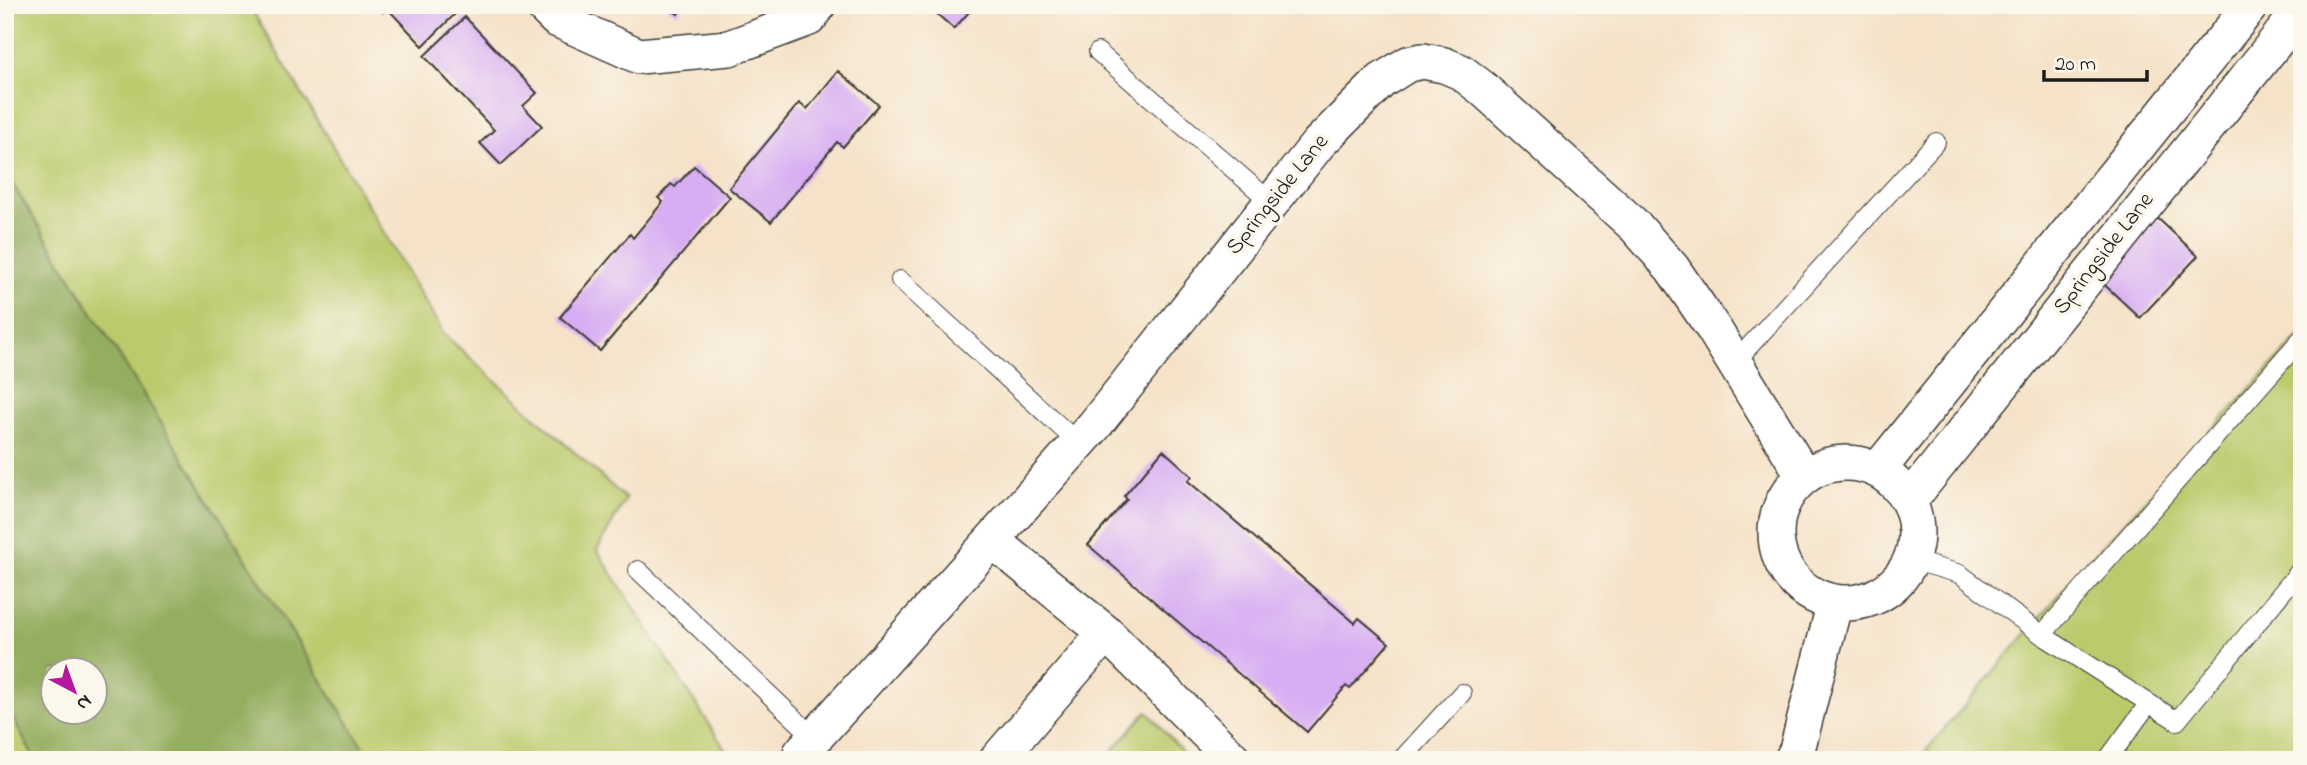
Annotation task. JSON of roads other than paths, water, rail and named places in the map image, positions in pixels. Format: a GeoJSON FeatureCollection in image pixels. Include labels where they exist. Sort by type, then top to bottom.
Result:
{"type":"FeatureCollection","features":[{"type":"Feature","properties":{"kind":"street"},"geometry":{"type":"LineString","coordinates":[[542,5],[555,19],[639,56],[729,48],[809,18],[818,5]]}},
{"type":"Feature","properties":{"kind":"street","name":"Springside Lane"},"geometry":{"type":"LineString","coordinates":[[1878,470],[2251,5]]}},
{"type":"Feature","properties":{"kind":"street","name":"Springside Lane"},"geometry":{"type":"LineString","coordinates":[[1909,501],[2302,9]]}},
{"type":"Feature","properties":{"kind":"street","name":"Springside Lane"},"geometry":{"type":"LineString","coordinates":[[808,749],[1094,426],[1318,144],[1381,81],[1408,64],[1423,61],[1461,72],[1635,226],[1671,268],[1804,476]]}},
{"type":"Feature","properties":{"kind":"street"},"geometry":{"type":"LineString","coordinates":[[1838,462],[1856,463],[1878,470],[1890,477],[1909,501],[1916,524],[1916,543],[1911,560],[1901,576],[1888,589],[1872,598],[1854,603],[1835,603],[1817,597],[1802,588],[1784,567],[1775,541],[1776,522],[1781,505],[1790,489],[1804,476],[1820,467],[1838,462]]}},
{"type":"Feature","properties":{"kind":"street"},"geometry":{"type":"LineString","coordinates":[[992,540],[1106,633],[1234,760]]}},
{"type":"Feature","properties":{"kind":"street"},"geometry":{"type":"LineString","coordinates":[[1792,760],[1797,750],[1835,603]]}},
{"type":"Feature","properties":{"kind":"street"},"geometry":{"type":"LineString","coordinates":[[997,760],[1106,633]]}},
{"type":"Feature","properties":{"kind":"lane"},"geometry":{"type":"LineString","coordinates":[[1098,52],[1271,202]]}},
{"type":"Feature","properties":{"kind":"lane"},"geometry":{"type":"LineString","coordinates":[[1734,363],[1937,142]]}},
{"type":"Feature","properties":{"kind":"lane"},"geometry":{"type":"LineString","coordinates":[[900,280],[1078,443]]}},
{"type":"Feature","properties":{"kind":"lane"},"geometry":{"type":"LineString","coordinates":[[2042,635],[2302,338]]}},
{"type":"Feature","properties":{"kind":"lane"},"geometry":{"type":"LineString","coordinates":[[1911,560],[1960,574],[2042,635],[2177,721],[2302,568]]}},
{"type":"Feature","properties":{"kind":"lane"},"geometry":{"type":"LineString","coordinates":[[638,570],[808,749]]}},
{"type":"Feature","properties":{"kind":"lane"},"geometry":{"type":"LineString","coordinates":[[1401,760],[1462,693]]}},
{"type":"Feature","properties":{"kind":"lane"},"geometry":{"type":"LineString","coordinates":[[2107,760],[2149,703]]}}]}
